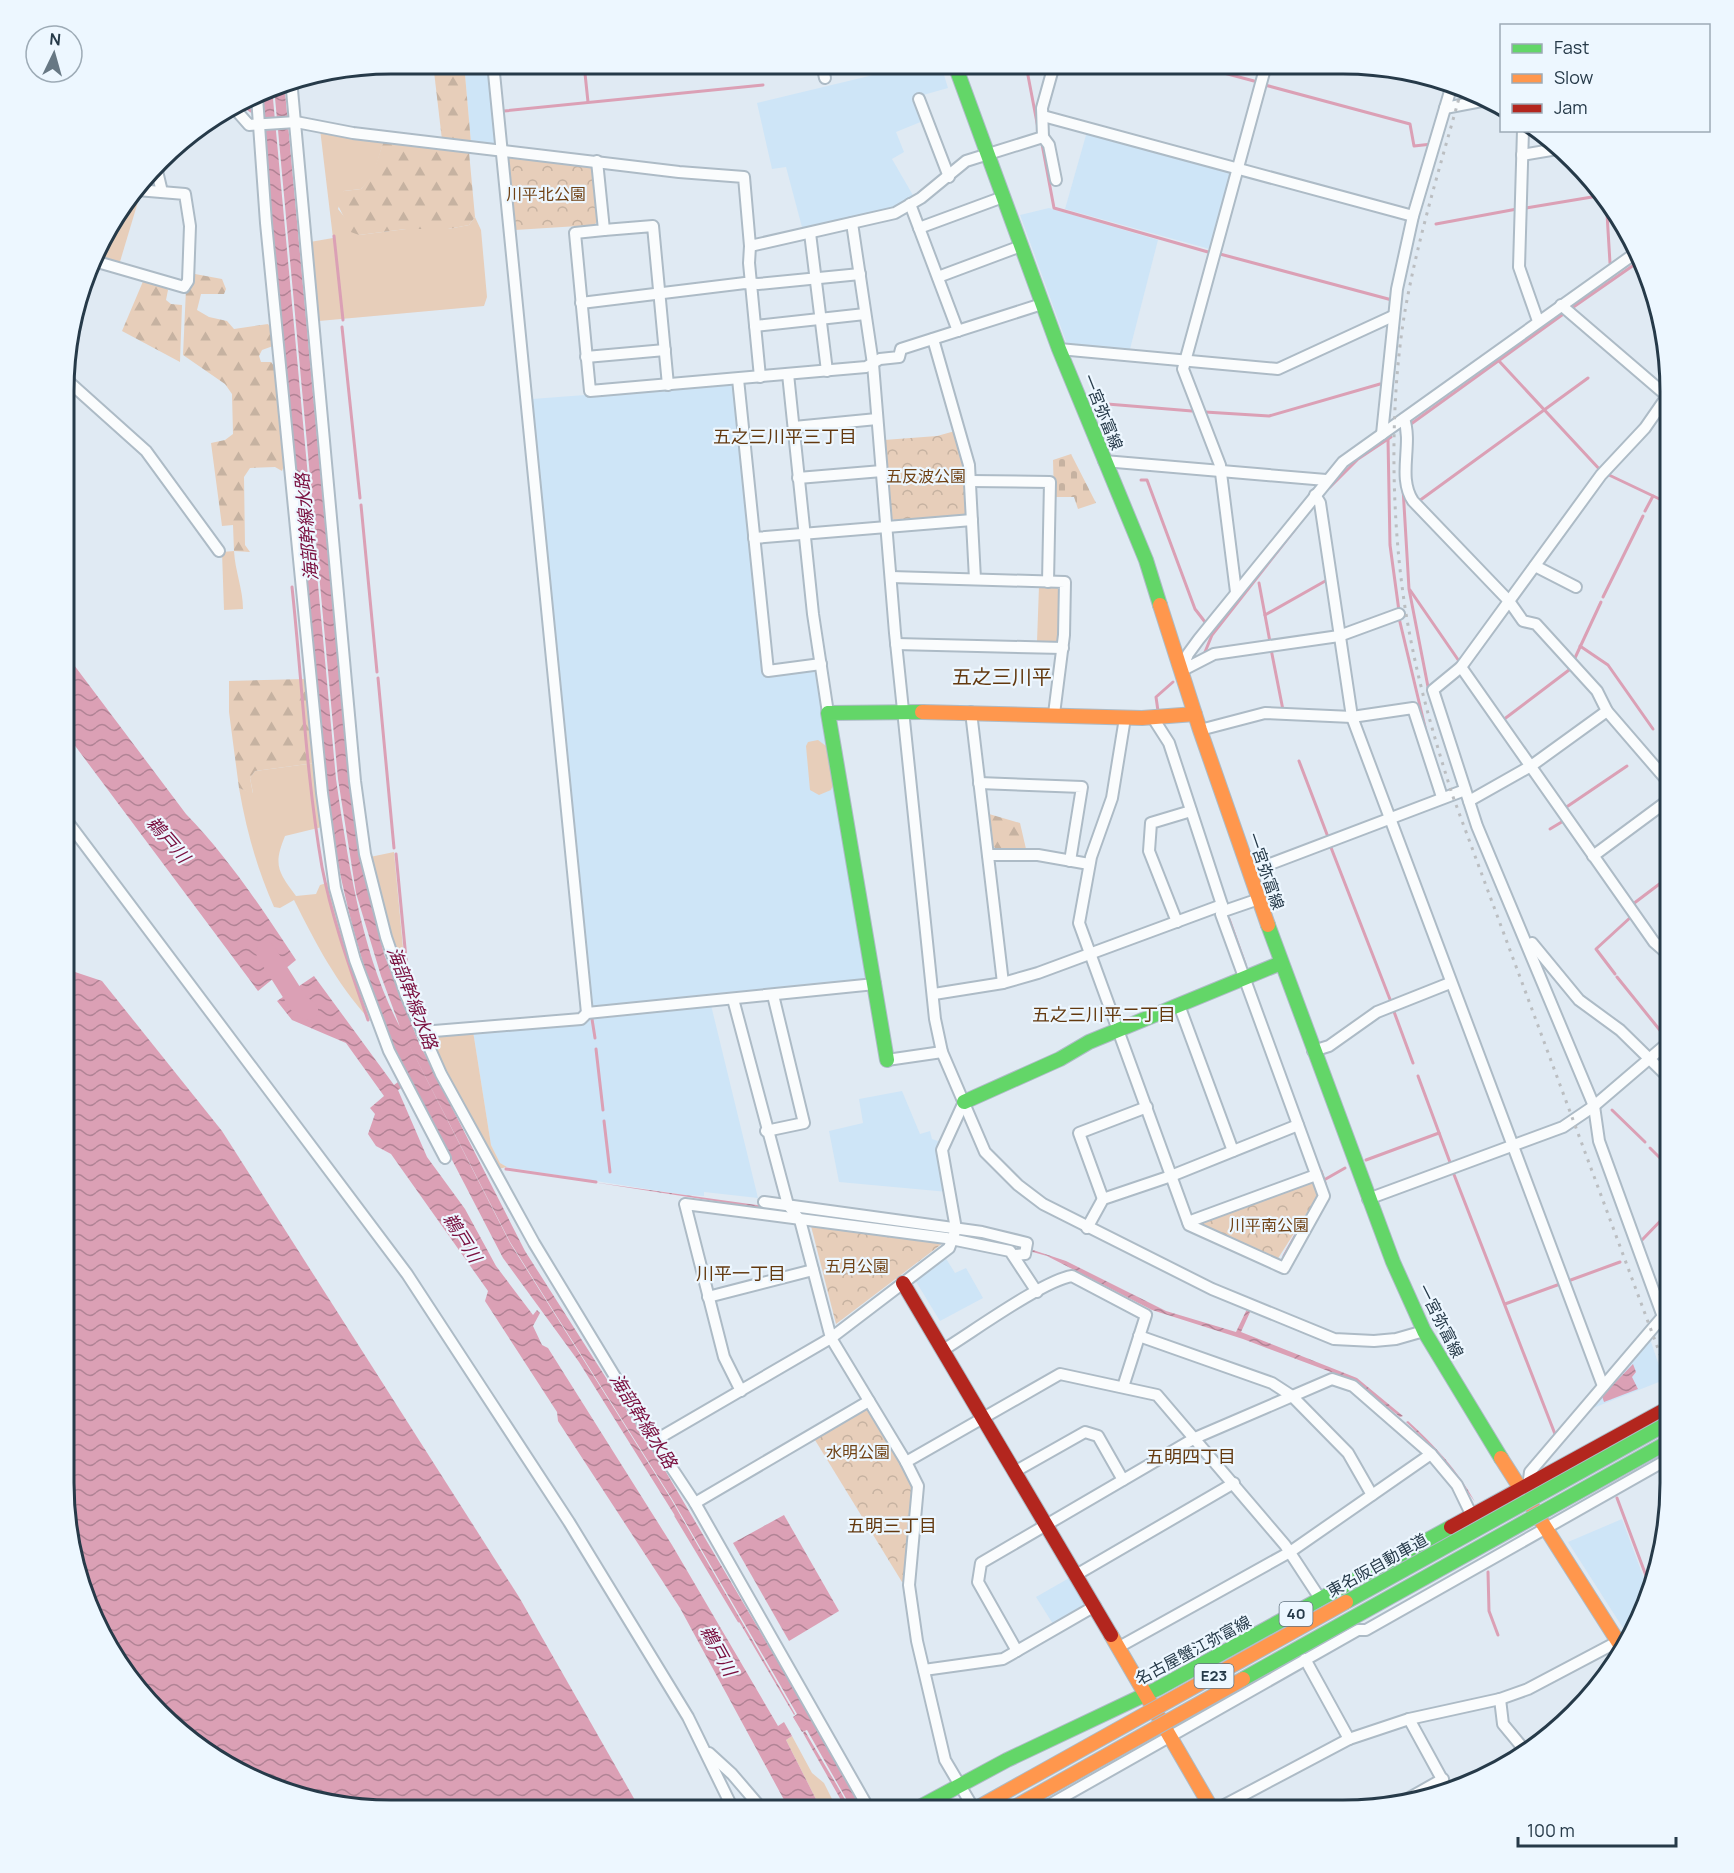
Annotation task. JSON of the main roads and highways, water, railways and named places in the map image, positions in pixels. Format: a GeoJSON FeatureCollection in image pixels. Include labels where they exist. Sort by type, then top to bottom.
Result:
{"type":"FeatureCollection","features":[{"type":"Feature","properties":{"kind":"main road","name":"一宮弥富線"},"geometry":{"type":"LineString","coordinates":[[959,74],[1059,349],[1146,560],[1200,730],[1249,872],[1368,1199],[1424,1331],[1617,1642]]}},
{"type":"Feature","properties":{"kind":"main road"},"geometry":{"type":"LineString","coordinates":[[887,1060],[828,713],[971,712],[1125,718],[1195,714]]}},
{"type":"Feature","properties":{"kind":"main road"},"geometry":{"type":"LineString","coordinates":[[964,1102],[1060,1059],[1089,1041],[1281,963]]}},
{"type":"Feature","properties":{"kind":"main road"},"geometry":{"type":"LineString","coordinates":[[903,1283],[1147,1694],[1207,1800]]}},
{"type":"Feature","properties":{"kind":"main road","name":"名古屋蟹江弥富線"},"geometry":{"type":"LineString","coordinates":[[932,1800],[1077,1725],[1147,1694],[1473,1518],[1660,1413]]}},
{"type":"Feature","properties":{"kind":"main road","name":"東名阪自動車道"},"geometry":{"type":"LineString","coordinates":[[991,1800],[1660,1428]]}},
{"type":"Feature","properties":{"kind":"main road","name":"東名阪自動車道"},"geometry":{"type":"LineString","coordinates":[[1027,1800],[1660,1447]]}},
{"type":"Feature","properties":{"kind":"water","name":"海部幹線水路"},"geometry":{"type":"Polygon","coordinates":[[[285,92],[345,739],[359,849],[384,954],[419,1043],[525,1251],[663,1467],[833,1755],[856,1800],[847,1800],[807,1730],[802,1732],[793,1717],[797,1714],[672,1499],[510,1242],[402,1031],[510,1243],[671,1499],[794,1715],[707,1567],[579,1362],[503,1258],[411,1081],[403,1076],[406,1073],[365,970],[338,865],[326,792],[261,102],[273,96],[336,779],[351,874],[366,938],[375,969],[400,1027],[381,976],[356,893],[338,779],[275,96],[285,92]]]}},
{"type":"Feature","properties":{"kind":"water"},"geometry":{"type":"Polygon","coordinates":[[[74,665],[186,814],[231,866],[296,960],[258,991],[74,744],[74,665]]]}},
{"type":"Feature","properties":{"kind":"water"},"geometry":{"type":"Polygon","coordinates":[[[74,972],[102,981],[222,1131],[519,1597],[635,1800],[391,1800],[349,1797],[309,1789],[251,1767],[215,1746],[166,1707],[139,1675],[116,1641],[90,1584],[76,1524],[74,1503],[74,972]]]}},
{"type":"Feature","properties":{"kind":"water"},"geometry":{"type":"Polygon","coordinates":[[[314,976],[394,1085],[398,1082],[403,1087],[398,1090],[427,1157],[465,1209],[496,1266],[533,1315],[537,1310],[540,1313],[533,1326],[542,1345],[548,1348],[672,1545],[778,1726],[784,1722],[792,1736],[786,1740],[816,1800],[784,1800],[680,1608],[558,1421],[557,1412],[485,1301],[488,1291],[391,1154],[376,1146],[368,1134],[375,1114],[370,1108],[384,1096],[346,1043],[292,1020],[277,1001],[314,976]]]}},
{"type":"Feature","properties":{"kind":"water"},"geometry":{"type":"Polygon","coordinates":[[[592,1182],[779,1208],[778,1211],[592,1182]]]}},
{"type":"Feature","properties":{"kind":"water"},"geometry":{"type":"Polygon","coordinates":[[[1030,1249],[1066,1261],[1166,1311],[1236,1332],[1247,1309],[1251,1310],[1241,1332],[1357,1378],[1403,1416],[1400,1417],[1355,1381],[1243,1339],[1152,1310],[1047,1256],[1029,1251],[1030,1249]]]}},
{"type":"Feature","properties":{"kind":"water"},"geometry":{"type":"Polygon","coordinates":[[[1633,1364],[1636,1372],[1632,1377],[1638,1389],[1604,1402],[1602,1396],[1633,1364]]]}},
{"type":"Feature","properties":{"kind":"water"},"geometry":{"type":"Polygon","coordinates":[[[1408,1421],[1445,1458],[1475,1502],[1441,1455],[1406,1422],[1408,1421]]]}},
{"type":"Feature","properties":{"kind":"water"},"geometry":{"type":"Polygon","coordinates":[[[784,1515],[839,1611],[789,1641],[733,1543],[784,1515]]]}},
{"type":"Feature","properties":{"kind":"water"},"geometry":{"type":"Polygon","coordinates":[[[805,1731],[845,1800],[841,1800],[803,1733],[805,1731]]]}},
{"type":"Feature","properties":{"kind":"waterway"},"geometry":{"type":"LineString","coordinates":[[585,74],[588,102]]}},
{"type":"Feature","properties":{"kind":"waterway"},"geometry":{"type":"LineString","coordinates":[[1028,74],[1038,128]]}},
{"type":"Feature","properties":{"kind":"waterway"},"geometry":{"type":"LineString","coordinates":[[1228,74],[1254,81]]}},
{"type":"Feature","properties":{"kind":"waterway"},"geometry":{"type":"LineString","coordinates":[[504,111],[763,85]]}},
{"type":"Feature","properties":{"kind":"waterway"},"geometry":{"type":"LineString","coordinates":[[1265,85],[1410,124],[1414,146],[1432,144]]}},
{"type":"Feature","properties":{"kind":"waterway"},"geometry":{"type":"LineString","coordinates":[[247,108],[251,111]]}},
{"type":"Feature","properties":{"kind":"waterway"},"geometry":{"type":"LineString","coordinates":[[1042,144],[1054,208],[1208,252]]}},
{"type":"Feature","properties":{"kind":"waterway"},"geometry":{"type":"LineString","coordinates":[[1526,208],[1594,197]]}},
{"type":"Feature","properties":{"kind":"waterway"},"geometry":{"type":"LineString","coordinates":[[1436,224],[1517,209]]}},
{"type":"Feature","properties":{"kind":"waterway"},"geometry":{"type":"LineString","coordinates":[[1607,215],[1610,263]]}},
{"type":"Feature","properties":{"kind":"waterway"},"geometry":{"type":"LineString","coordinates":[[334,236],[343,320]]}},
{"type":"Feature","properties":{"kind":"waterway"},"geometry":{"type":"LineString","coordinates":[[1220,254],[1392,300]]}},
{"type":"Feature","properties":{"kind":"waterway"},"geometry":{"type":"LineString","coordinates":[[1572,308],[1634,265]]}},
{"type":"Feature","properties":{"kind":"waterway"},"geometry":{"type":"LineString","coordinates":[[1411,424],[1562,315]]}},
{"type":"Feature","properties":{"kind":"waterway"},"geometry":{"type":"LineString","coordinates":[[342,327],[360,498]]}},
{"type":"Feature","properties":{"kind":"waterway"},"geometry":{"type":"LineString","coordinates":[[1499,361],[1602,472]]}},
{"type":"Feature","properties":{"kind":"waterway"},"geometry":{"type":"LineString","coordinates":[[1419,501],[1588,378]]}},
{"type":"Feature","properties":{"kind":"waterway"},"geometry":{"type":"LineString","coordinates":[[1205,412],[1269,416],[1380,384]]}},
{"type":"Feature","properties":{"kind":"waterway"},"geometry":{"type":"LineString","coordinates":[[1095,403],[1192,411]]}},
{"type":"Feature","properties":{"kind":"waterway"},"geometry":{"type":"LineString","coordinates":[[1330,487],[1358,459],[1391,437]]}},
{"type":"Feature","properties":{"kind":"waterway"},"geometry":{"type":"LineString","coordinates":[[1388,439],[1390,545],[1399,611]]}},
{"type":"Feature","properties":{"kind":"waterway"},"geometry":{"type":"LineString","coordinates":[[1609,475],[1660,499]]}},
{"type":"Feature","properties":{"kind":"waterway"},"geometry":{"type":"LineString","coordinates":[[1141,480],[1147,480],[1195,609],[1205,622]]}},
{"type":"Feature","properties":{"kind":"waterway"},"geometry":{"type":"LineString","coordinates":[[1403,488],[1409,589],[1429,692]]}},
{"type":"Feature","properties":{"kind":"waterway"},"geometry":{"type":"LineString","coordinates":[[1645,511],[1653,496]]}},
{"type":"Feature","properties":{"kind":"waterway"},"geometry":{"type":"LineString","coordinates":[[361,505],[377,672]]}},
{"type":"Feature","properties":{"kind":"waterway"},"geometry":{"type":"LineString","coordinates":[[1603,597],[1643,516]]}},
{"type":"Feature","properties":{"kind":"waterway"},"geometry":{"type":"LineString","coordinates":[[1205,652],[1212,635],[1296,528]]}},
{"type":"Feature","properties":{"kind":"waterway"},"geometry":{"type":"LineString","coordinates":[[1265,615],[1327,580]]}},
{"type":"Feature","properties":{"kind":"waterway"},"geometry":{"type":"LineString","coordinates":[[1259,583],[1270,642]]}},
{"type":"Feature","properties":{"kind":"waterway"},"geometry":{"type":"LineString","coordinates":[[292,587],[308,762],[322,867],[336,925],[368,1020]]}},
{"type":"Feature","properties":{"kind":"waterway"},"geometry":{"type":"LineString","coordinates":[[1410,590],[1461,664]]}},
{"type":"Feature","properties":{"kind":"waterway"},"geometry":{"type":"LineString","coordinates":[[1574,660],[1601,602]]}},
{"type":"Feature","properties":{"kind":"waterway"},"geometry":{"type":"LineString","coordinates":[[1399,618],[1425,727]]}},
{"type":"Feature","properties":{"kind":"waterway"},"geometry":{"type":"LineString","coordinates":[[1580,646],[1608,665],[1653,729]]}},
{"type":"Feature","properties":{"kind":"waterway"},"geometry":{"type":"LineString","coordinates":[[1271,649],[1283,710]]}},
{"type":"Feature","properties":{"kind":"waterway"},"geometry":{"type":"LineString","coordinates":[[1503,720],[1569,670]]}},
{"type":"Feature","properties":{"kind":"waterway"},"geometry":{"type":"LineString","coordinates":[[378,678],[394,848]]}},
{"type":"Feature","properties":{"kind":"waterway"},"geometry":{"type":"LineString","coordinates":[[1158,711],[1156,697],[1173,682]]}},
{"type":"Feature","properties":{"kind":"waterway"},"geometry":{"type":"LineString","coordinates":[[1299,761],[1328,837]]}},
{"type":"Feature","properties":{"kind":"waterway"},"geometry":{"type":"LineString","coordinates":[[1565,808],[1627,766]]}},
{"type":"Feature","properties":{"kind":"waterway"},"geometry":{"type":"LineString","coordinates":[[1550,829],[1565,820]]}},
{"type":"Feature","properties":{"kind":"waterway"},"geometry":{"type":"LineString","coordinates":[[1330,845],[1391,1002]]}},
{"type":"Feature","properties":{"kind":"waterway","name":"海部幹線水路"},"geometry":{"type":"LineString","coordinates":[[396,854],[407,969]]}},
{"type":"Feature","properties":{"kind":"waterway"},"geometry":{"type":"LineString","coordinates":[[1633,904],[1660,884]]}},
{"type":"Feature","properties":{"kind":"waterway"},"geometry":{"type":"LineString","coordinates":[[1615,974],[1596,949],[1632,916]]}},
{"type":"Feature","properties":{"kind":"waterway"},"geometry":{"type":"LineString","coordinates":[[1229,919],[1245,964]]}},
{"type":"Feature","properties":{"kind":"waterway","name":"鵜戸川"},"geometry":{"type":"LineString","coordinates":[[266,952],[299,1004],[308,1010]]}},
{"type":"Feature","properties":{"kind":"waterway"},"geometry":{"type":"LineString","coordinates":[[1617,977],[1660,1030]]}},
{"type":"Feature","properties":{"kind":"waterway"},"geometry":{"type":"LineString","coordinates":[[1393,1009],[1413,1063]]}},
{"type":"Feature","properties":{"kind":"waterway"},"geometry":{"type":"LineString","coordinates":[[592,1019],[595,1038]]}},
{"type":"Feature","properties":{"kind":"waterway"},"geometry":{"type":"LineString","coordinates":[[596,1049],[603,1110]]}},
{"type":"Feature","properties":{"kind":"waterway"},"geometry":{"type":"LineString","coordinates":[[1418,1076],[1451,1165]]}},
{"type":"Feature","properties":{"kind":"waterway"},"geometry":{"type":"LineString","coordinates":[[1612,1110],[1645,1142]]}},
{"type":"Feature","properties":{"kind":"waterway"},"geometry":{"type":"LineString","coordinates":[[604,1121],[610,1172]]}},
{"type":"Feature","properties":{"kind":"waterway"},"geometry":{"type":"LineString","coordinates":[[1366,1160],[1439,1133]]}},
{"type":"Feature","properties":{"kind":"waterway"},"geometry":{"type":"LineString","coordinates":[[1650,1148],[1660,1158]]}},
{"type":"Feature","properties":{"kind":"waterway"},"geometry":{"type":"LineString","coordinates":[[1324,1180],[1345,1168]]}},
{"type":"Feature","properties":{"kind":"waterway"},"geometry":{"type":"LineString","coordinates":[[506,1169],[596,1182]]}},
{"type":"Feature","properties":{"kind":"waterway"},"geometry":{"type":"LineString","coordinates":[[1321,1171],[1325,1183]]}},
{"type":"Feature","properties":{"kind":"waterway"},"geometry":{"type":"LineString","coordinates":[[1453,1172],[1555,1434]]}},
{"type":"Feature","properties":{"kind":"waterway"},"geometry":{"type":"LineString","coordinates":[[1641,1241],[1660,1221]]}},
{"type":"Feature","properties":{"kind":"waterway"},"geometry":{"type":"LineString","coordinates":[[1284,1256],[1303,1222]]}},
{"type":"Feature","properties":{"kind":"waterway"},"geometry":{"type":"LineString","coordinates":[[1568,1281],[1620,1262]]}},
{"type":"Feature","properties":{"kind":"waterway"},"geometry":{"type":"LineString","coordinates":[[1505,1304],[1560,1284]]}},
{"type":"Feature","properties":{"kind":"waterway"},"geometry":{"type":"LineString","coordinates":[[1617,1498],[1646,1576]]}},
{"type":"Feature","properties":{"kind":"waterway"},"geometry":{"type":"LineString","coordinates":[[676,1516],[739,1621]]}},
{"type":"Feature","properties":{"kind":"waterway"},"geometry":{"type":"LineString","coordinates":[[1488,1572],[1489,1611],[1498,1635]]}},
{"type":"Feature","properties":{"kind":"railway"},"geometry":{"type":"LineString","coordinates":[[1460,96],[1416,256],[1400,350],[1396,391],[1394,476],[1399,562],[1404,602],[1419,680],[1452,794],[1660,1354]]}},
{"type":"Feature","properties":{"kind":"district","name":"五之三川平三丁目"},"geometry":{"type":"Point","coordinates":[785,437]}},
{"type":"Feature","properties":{"kind":"district","name":"五之三川平"},"geometry":{"type":"Point","coordinates":[1002,677]}},
{"type":"Feature","properties":{"kind":"district","name":"五之三川平二丁目"},"geometry":{"type":"Point","coordinates":[1104,1015]}},
{"type":"Feature","properties":{"kind":"district","name":"川平一丁目"},"geometry":{"type":"Point","coordinates":[741,1274]}},
{"type":"Feature","properties":{"kind":"district","name":"五明四丁目"},"geometry":{"type":"Point","coordinates":[1191,1457]}},
{"type":"Feature","properties":{"kind":"district","name":"五明三丁目"},"geometry":{"type":"Point","coordinates":[892,1526]}},
{"type":"Feature","properties":{"kind":"park label","name":"川平北公園"},"geometry":{"type":"Point","coordinates":[546,194]}},
{"type":"Feature","properties":{"kind":"park label","name":"五反波公園"},"geometry":{"type":"Point","coordinates":[926,476]}},
{"type":"Feature","properties":{"kind":"park label","name":"川平南公園"},"geometry":{"type":"Point","coordinates":[1269,1225]}},
{"type":"Feature","properties":{"kind":"park label","name":"五月公園"},"geometry":{"type":"Point","coordinates":[857,1266]}},
{"type":"Feature","properties":{"kind":"park label","name":"水明公園"},"geometry":{"type":"Point","coordinates":[858,1452]}}]}
